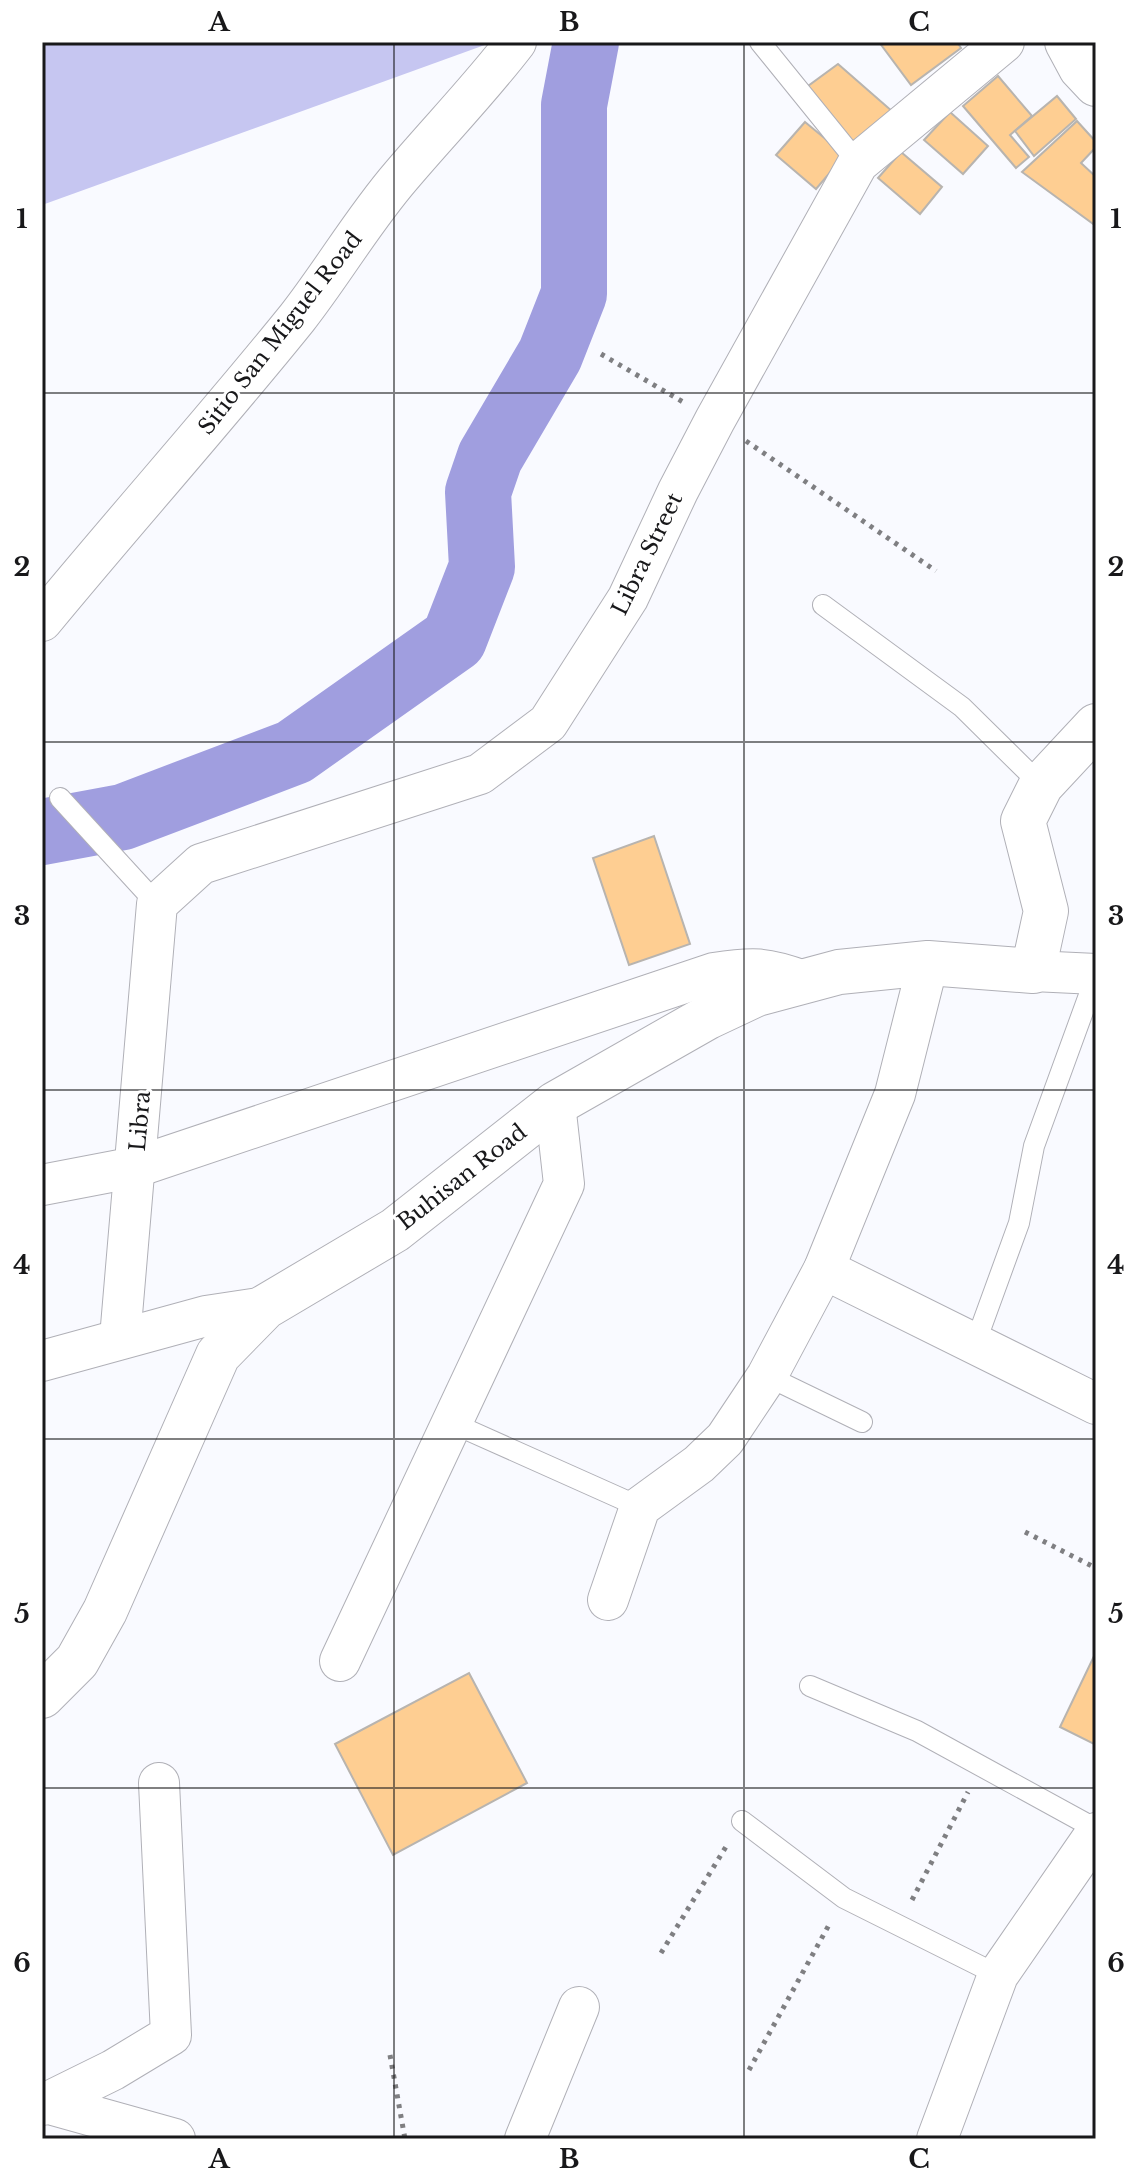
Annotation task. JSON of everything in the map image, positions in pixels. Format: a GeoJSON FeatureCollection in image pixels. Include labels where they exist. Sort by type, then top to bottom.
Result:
{"type":"FeatureCollection","features":[{"type":"Feature","properties":{"kind":"street","name":"Sitio San Miguel Road"},"geometry":{"type":"LineString","coordinates":[[42,621],[236,394],[314,296],[399,178],[484,85],[516,42]]}},
{"type":"Feature","properties":{"kind":"street","name":"Libra Street"},"geometry":{"type":"LineString","coordinates":[[157,904],[201,864],[480,774],[548,723],[628,598],[715,420],[858,163],[1004,42]]}},
{"type":"Feature","properties":{"kind":"street"},"geometry":{"type":"LineString","coordinates":[[1040,42],[1049,52],[1081,65]]}},
{"type":"Feature","properties":{"kind":"street"},"geometry":{"type":"LineString","coordinates":[[1033,971],[1046,911],[1023,821],[1041,785],[1096,726]]}},
{"type":"Feature","properties":{"kind":"street","name":"Libra"},"geometry":{"type":"LineString","coordinates":[[120,1338],[157,904]]}},
{"type":"Feature","properties":{"kind":"street"},"geometry":{"type":"LineString","coordinates":[[608,1600],[640,1507],[699,1464],[725,1439],[767,1376],[824,1269],[895,1094],[928,963]]}},
{"type":"Feature","properties":{"kind":"street","name":"Buhisan Road"},"geometry":{"type":"LineString","coordinates":[[42,1696],[77,1661],[105,1611],[218,1355],[265,1307],[395,1230],[555,1104],[708,1017],[757,994],[839,972],[928,963],[1096,975]]}},
{"type":"Feature","properties":{"kind":"street"},"geometry":{"type":"LineString","coordinates":[[42,1185],[136,1167],[714,973],[772,969],[804,981]]}},
{"type":"Feature","properties":{"kind":"street"},"geometry":{"type":"LineString","coordinates":[[340,1661],[564,1184],[555,1104]]}},
{"type":"Feature","properties":{"kind":"street"},"geometry":{"type":"LineString","coordinates":[[824,1269],[1096,1404]]}},
{"type":"Feature","properties":{"kind":"street"},"geometry":{"type":"LineString","coordinates":[[42,1361],[206,1316],[265,1307]]}},
{"type":"Feature","properties":{"kind":"street"},"geometry":{"type":"LineString","coordinates":[[44,2104],[113,2070],[171,2035],[159,1783]]}},
{"type":"Feature","properties":{"kind":"street"},"geometry":{"type":"LineString","coordinates":[[937,2139],[998,1975],[1096,1831]]}},
{"type":"Feature","properties":{"kind":"street"},"geometry":{"type":"LineString","coordinates":[[525,2139],[579,2007]]}},
{"type":"Feature","properties":{"kind":"street"},"geometry":{"type":"LineString","coordinates":[[44,2104],[175,2139]]}},
{"type":"Feature","properties":{"kind":"lane"},"geometry":{"type":"LineString","coordinates":[[760,42],[858,163]]}},
{"type":"Feature","properties":{"kind":"lane"},"geometry":{"type":"LineString","coordinates":[[823,605],[962,707],[1041,785]]}},
{"type":"Feature","properties":{"kind":"lane"},"geometry":{"type":"LineString","coordinates":[[60,798],[157,904]]}},
{"type":"Feature","properties":{"kind":"lane"},"geometry":{"type":"LineString","coordinates":[[975,1344],[1019,1223],[1034,1146],[1096,975]]}},
{"type":"Feature","properties":{"kind":"lane"},"geometry":{"type":"LineString","coordinates":[[767,1376],[862,1422]]}},
{"type":"Feature","properties":{"kind":"lane"},"geometry":{"type":"LineString","coordinates":[[452,1423],[640,1507]]}},
{"type":"Feature","properties":{"kind":"lane"},"geometry":{"type":"LineString","coordinates":[[810,1686],[917,1731],[1096,1831]]}},
{"type":"Feature","properties":{"kind":"lane"},"geometry":{"type":"LineString","coordinates":[[742,1821],[844,1898],[998,1975]]}},
{"type":"Feature","properties":{"kind":"path"},"geometry":{"type":"LineString","coordinates":[[601,354],[715,420],[936,571]]}},
{"type":"Feature","properties":{"kind":"path"},"geometry":{"type":"LineString","coordinates":[[1025,1532],[1096,1568]]}},
{"type":"Feature","properties":{"kind":"path"},"geometry":{"type":"LineString","coordinates":[[898,1926],[981,1766]]}},
{"type":"Feature","properties":{"kind":"path"},"geometry":{"type":"LineString","coordinates":[[661,1953],[742,1821]]}},
{"type":"Feature","properties":{"kind":"path"},"geometry":{"type":"LineString","coordinates":[[749,2070],[844,1898]]}},
{"type":"Feature","properties":{"kind":"path"},"geometry":{"type":"LineString","coordinates":[[390,2055],[405,2139]]}},
{"type":"Feature","properties":{"kind":"shaded area"},"geometry":{"type":"Polygon","coordinates":[[[42,42],[493,42],[42,205],[42,42]]]}},
{"type":"Feature","properties":{"kind":"building"},"geometry":{"type":"Polygon","coordinates":[[[879,42],[957,42],[961,48],[911,85],[879,42]]]}},
{"type":"Feature","properties":{"kind":"building"},"geometry":{"type":"Polygon","coordinates":[[[838,64],[893,112],[856,149],[804,89],[838,64]]]}},
{"type":"Feature","properties":{"kind":"building"},"geometry":{"type":"Polygon","coordinates":[[[998,76],[1032,116],[1010,135],[1029,157],[1016,168],[963,106],[998,76]]]}},
{"type":"Feature","properties":{"kind":"building"},"geometry":{"type":"Polygon","coordinates":[[[1057,96],[1076,119],[1034,156],[1015,131],[1057,96]]]}},
{"type":"Feature","properties":{"kind":"building"},"geometry":{"type":"Polygon","coordinates":[[[950,112],[988,146],[963,174],[924,140],[950,112]]]}},
{"type":"Feature","properties":{"kind":"building"},"geometry":{"type":"Polygon","coordinates":[[[1077,121],[1096,142],[1096,147],[1081,163],[1096,177],[1096,226],[1022,172],[1077,121]]]}},
{"type":"Feature","properties":{"kind":"building"},"geometry":{"type":"Polygon","coordinates":[[[805,122],[845,155],[816,189],[776,155],[805,122]]]}},
{"type":"Feature","properties":{"kind":"building"},"geometry":{"type":"Polygon","coordinates":[[[901,152],[942,187],[920,214],[878,178],[901,152]]]}},
{"type":"Feature","properties":{"kind":"building"},"geometry":{"type":"Polygon","coordinates":[[[654,836],[690,944],[629,965],[593,858],[654,836]]]}},
{"type":"Feature","properties":{"kind":"building"},"geometry":{"type":"Polygon","coordinates":[[[1096,1652],[1096,1745],[1060,1727],[1096,1652]]]}},
{"type":"Feature","properties":{"kind":"building"},"geometry":{"type":"Polygon","coordinates":[[[469,1673],[527,1783],[393,1855],[335,1744],[469,1673]]]}},
{"type":"Feature","properties":{"kind":"waterway"},"geometry":{"type":"LineString","coordinates":[[42,832],[123,817],[294,752],[454,639],[482,567],[478,492],[490,457],[550,355],[574,294],[574,105],[586,42]]}}]}
